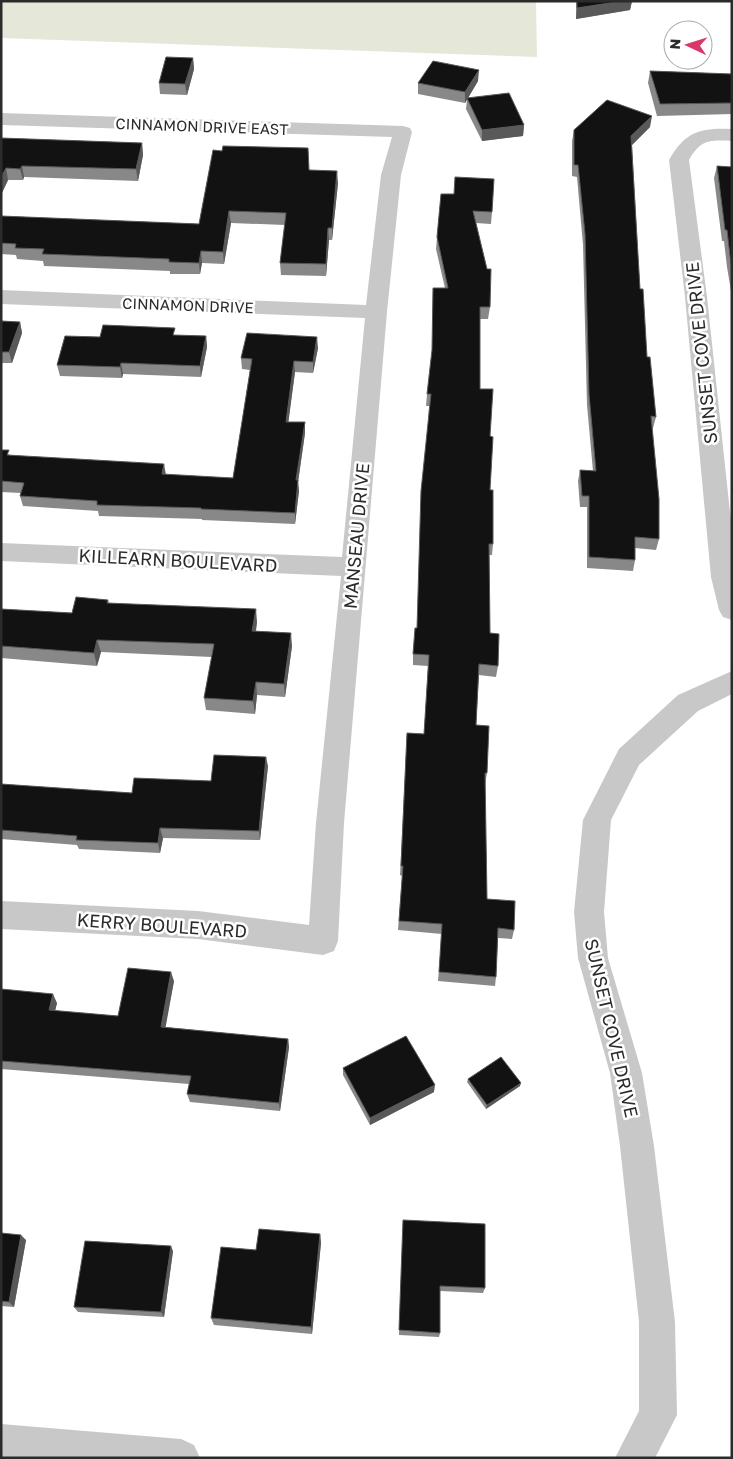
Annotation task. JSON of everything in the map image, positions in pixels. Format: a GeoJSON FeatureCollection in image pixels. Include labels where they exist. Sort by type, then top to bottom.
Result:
{"type":"FeatureCollection","features":[{"type":"Feature","properties":{"kind":"street","name":"CINNAMON DRIVE EAST"},"geometry":{"type":"LineString","coordinates":[[1,119],[403,132]]}},
{"type":"Feature","properties":{"kind":"street","name":"MANSEAU DRIVE"},"geometry":{"type":"LineString","coordinates":[[323,941],[330,823],[376,312],[391,175],[403,132]]}},
{"type":"Feature","properties":{"kind":"street","name":"SUNSET COVE DRIVE"},"geometry":{"type":"LineString","coordinates":[[732,135],[706,134],[687,145],[679,160],[696,297],[724,576],[732,610]]}},
{"type":"Feature","properties":{"kind":"street","name":"CINNAMON DRIVE"},"geometry":{"type":"LineString","coordinates":[[1,297],[376,312]]}},
{"type":"Feature","properties":{"kind":"street","name":"KILLEARN BOULEVARD"},"geometry":{"type":"LineString","coordinates":[[1,552],[354,567]]}},
{"type":"Feature","properties":{"kind":"street","name":"SUNSET COVE DRIVE"},"geometry":{"type":"LineString","coordinates":[[634,1458],[658,1415],[657,1322],[637,1146],[626,1073],[593,958],[589,912],[597,820],[629,757],[688,703],[732,682]]}},
{"type":"Feature","properties":{"kind":"street","name":"KERRY BOULEVARD"},"geometry":{"type":"LineString","coordinates":[[1,915],[198,925],[323,941]]}},
{"type":"Feature","properties":{"kind":"street"},"geometry":{"type":"LineString","coordinates":[[1,1443],[181,1458]]}},
{"type":"Feature","properties":{"kind":"shaded area"},"geometry":{"type":"Polygon","coordinates":[[[1,1],[536,1],[537,57],[1,38],[1,1]]]}},
{"type":"Feature","properties":{"kind":"building"},"geometry":{"type":"Polygon","coordinates":[[[577,1],[623,1],[577,8],[577,1]]]}},
{"type":"Feature","properties":{"kind":"building"},"geometry":{"type":"Polygon","coordinates":[[[166,57],[193,58],[185,84],[159,83],[166,57]]]}},
{"type":"Feature","properties":{"kind":"building"},"geometry":{"type":"Polygon","coordinates":[[[433,61],[479,70],[465,92],[418,83],[433,61]]]}},
{"type":"Feature","properties":{"kind":"building"},"geometry":{"type":"Polygon","coordinates":[[[650,71],[732,74],[732,103],[660,104],[650,71]]]}},
{"type":"Feature","properties":{"kind":"building"},"geometry":{"type":"Polygon","coordinates":[[[509,93],[524,125],[482,130],[467,98],[509,93]]]}},
{"type":"Feature","properties":{"kind":"building"},"geometry":{"type":"Polygon","coordinates":[[[607,100],[652,116],[631,136],[640,289],[643,289],[647,357],[650,357],[656,417],[651,416],[659,499],[659,539],[635,537],[635,560],[589,557],[589,496],[582,496],[580,470],[596,471],[589,394],[585,234],[578,165],[574,165],[574,130],[607,100]]]}},
{"type":"Feature","properties":{"kind":"building"},"geometry":{"type":"Polygon","coordinates":[[[1,138],[142,143],[136,169],[22,166],[20,169],[6,168],[1,177],[1,138]]]}},
{"type":"Feature","properties":{"kind":"building"},"geometry":{"type":"Polygon","coordinates":[[[223,146],[308,148],[309,170],[337,171],[332,228],[328,228],[326,264],[280,263],[286,213],[229,211],[223,252],[201,251],[199,263],[169,262],[169,259],[42,254],[44,249],[15,248],[16,244],[1,243],[1,216],[199,224],[213,150],[222,151],[223,146]]]}},
{"type":"Feature","properties":{"kind":"building"},"geometry":{"type":"Polygon","coordinates":[[[717,166],[732,167],[732,269],[727,230],[725,230],[717,166]]]}},
{"type":"Feature","properties":{"kind":"building"},"geometry":{"type":"Polygon","coordinates":[[[455,177],[494,179],[492,212],[473,211],[487,269],[491,269],[490,307],[480,307],[480,389],[493,389],[490,436],[493,437],[490,490],[493,490],[493,544],[489,544],[490,633],[499,634],[498,666],[479,664],[476,725],[489,726],[487,773],[485,773],[487,899],[515,901],[514,930],[498,928],[496,977],[439,972],[442,924],[399,921],[403,866],[401,866],[407,733],[424,734],[429,655],[413,654],[415,628],[417,628],[421,491],[431,394],[427,394],[432,350],[433,288],[448,288],[437,237],[441,194],[454,194],[455,177]]]}},
{"type":"Feature","properties":{"kind":"building"},"geometry":{"type":"Polygon","coordinates":[[[1,321],[20,322],[9,352],[1,352],[1,321]]]}},
{"type":"Feature","properties":{"kind":"building"},"geometry":{"type":"Polygon","coordinates":[[[103,325],[175,328],[173,335],[206,336],[200,366],[121,363],[120,367],[57,365],[65,336],[100,337],[103,325]]]}},
{"type":"Feature","properties":{"kind":"building"},"geometry":{"type":"Polygon","coordinates":[[[247,333],[317,337],[313,362],[294,361],[286,422],[305,422],[296,480],[298,480],[295,513],[97,505],[97,501],[20,496],[24,483],[1,481],[1,450],[9,450],[7,455],[164,464],[162,474],[233,478],[252,359],[241,358],[247,333]]]}},
{"type":"Feature","properties":{"kind":"building"},"geometry":{"type":"Polygon","coordinates":[[[76,597],[108,600],[107,603],[256,609],[252,631],[291,633],[284,684],[256,682],[253,701],[204,698],[214,644],[97,640],[94,653],[1,646],[1,609],[72,613],[76,597]]]}},
{"type":"Feature","properties":{"kind":"building"},"geometry":{"type":"Polygon","coordinates":[[[214,755],[266,757],[259,831],[160,828],[158,843],[76,840],[77,836],[1,830],[1,784],[132,793],[134,778],[211,781],[214,755]]]}},
{"type":"Feature","properties":{"kind":"building"},"geometry":{"type":"Polygon","coordinates":[[[128,968],[171,972],[161,1027],[288,1039],[279,1103],[187,1094],[191,1076],[1,1061],[1,989],[53,994],[49,1010],[118,1016],[128,968]]]}},
{"type":"Feature","properties":{"kind":"building"},"geometry":{"type":"Polygon","coordinates":[[[406,1036],[435,1085],[370,1118],[343,1068],[406,1036]]]}},
{"type":"Feature","properties":{"kind":"building"},"geometry":{"type":"Polygon","coordinates":[[[501,1057],[521,1083],[487,1105],[468,1079],[501,1057]]]}},
{"type":"Feature","properties":{"kind":"building"},"geometry":{"type":"Polygon","coordinates":[[[403,1220],[485,1224],[485,1288],[440,1286],[440,1333],[399,1330],[403,1220]]]}},
{"type":"Feature","properties":{"kind":"building"},"geometry":{"type":"Polygon","coordinates":[[[259,1229],[320,1234],[311,1327],[211,1318],[221,1247],[256,1250],[259,1229]]]}},
{"type":"Feature","properties":{"kind":"building"},"geometry":{"type":"Polygon","coordinates":[[[1,1233],[21,1235],[9,1302],[1,1301],[1,1233]]]}},
{"type":"Feature","properties":{"kind":"building"},"geometry":{"type":"Polygon","coordinates":[[[85,1241],[171,1246],[161,1312],[74,1307],[85,1241]]]}}]}
